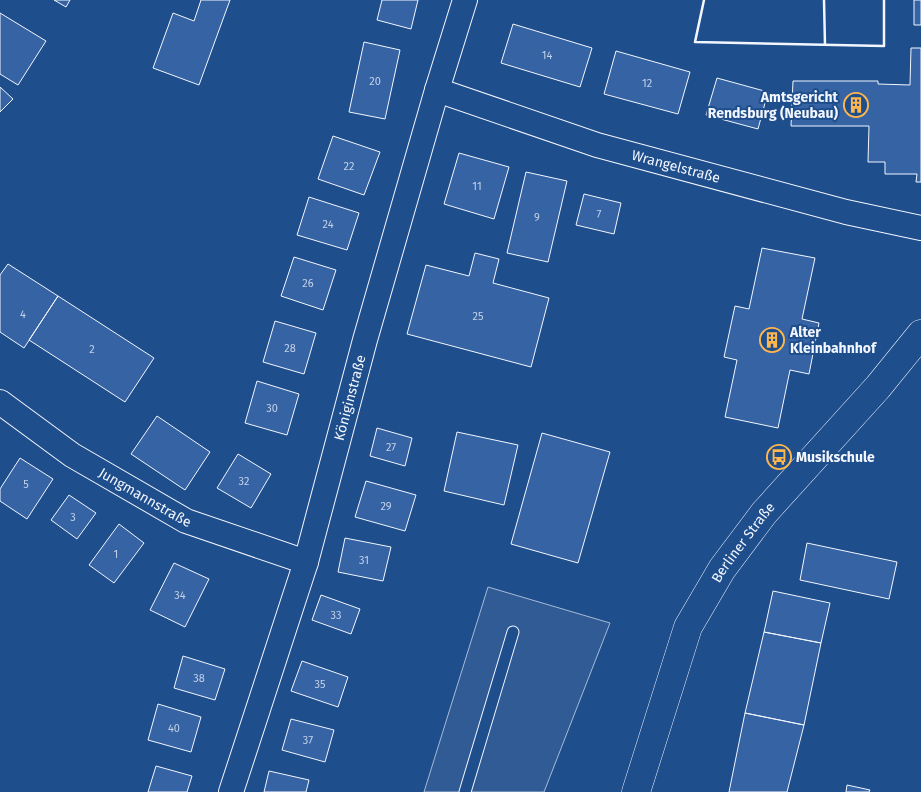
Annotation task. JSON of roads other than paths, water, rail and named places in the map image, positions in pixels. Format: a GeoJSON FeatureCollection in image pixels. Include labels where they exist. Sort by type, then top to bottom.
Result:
{"type":"FeatureCollection","features":[{"type":"Feature","properties":{"kind":"main road","name":"Berliner Straße"},"geometry":{"type":"LineString","coordinates":[[636,792],[688,627],[722,569],[764,514],[878,388],[921,334]]}},
{"type":"Feature","properties":{"kind":"street","name":"Königinstraße"},"geometry":{"type":"LineString","coordinates":[[231,792],[306,562],[364,340],[465,0]]}},
{"type":"Feature","properties":{"kind":"street","name":"Wrangelstraße"},"geometry":{"type":"LineString","coordinates":[[437,90],[597,145],[846,212],[921,228]]}},
{"type":"Feature","properties":{"kind":"street","name":"Jungmannstraße"},"geometry":{"type":"LineString","coordinates":[[0,402],[72,456],[186,521],[306,562]]}},
{"type":"Feature","properties":{"kind":"lane"},"geometry":{"type":"LineString","coordinates":[[465,792],[513,632]]}},
{"type":"Feature","properties":{"kind":"place","name":"Amtsgericht Rendsburg (Neubau)"},"geometry":{"type":"Point","coordinates":[856,105]}},
{"type":"Feature","properties":{"kind":"place","name":"Alter Kleinbahnhof"},"geometry":{"type":"Point","coordinates":[772,340]}},
{"type":"Feature","properties":{"kind":"place","name":"Musikschule"},"geometry":{"type":"Point","coordinates":[779,457]}}]}
